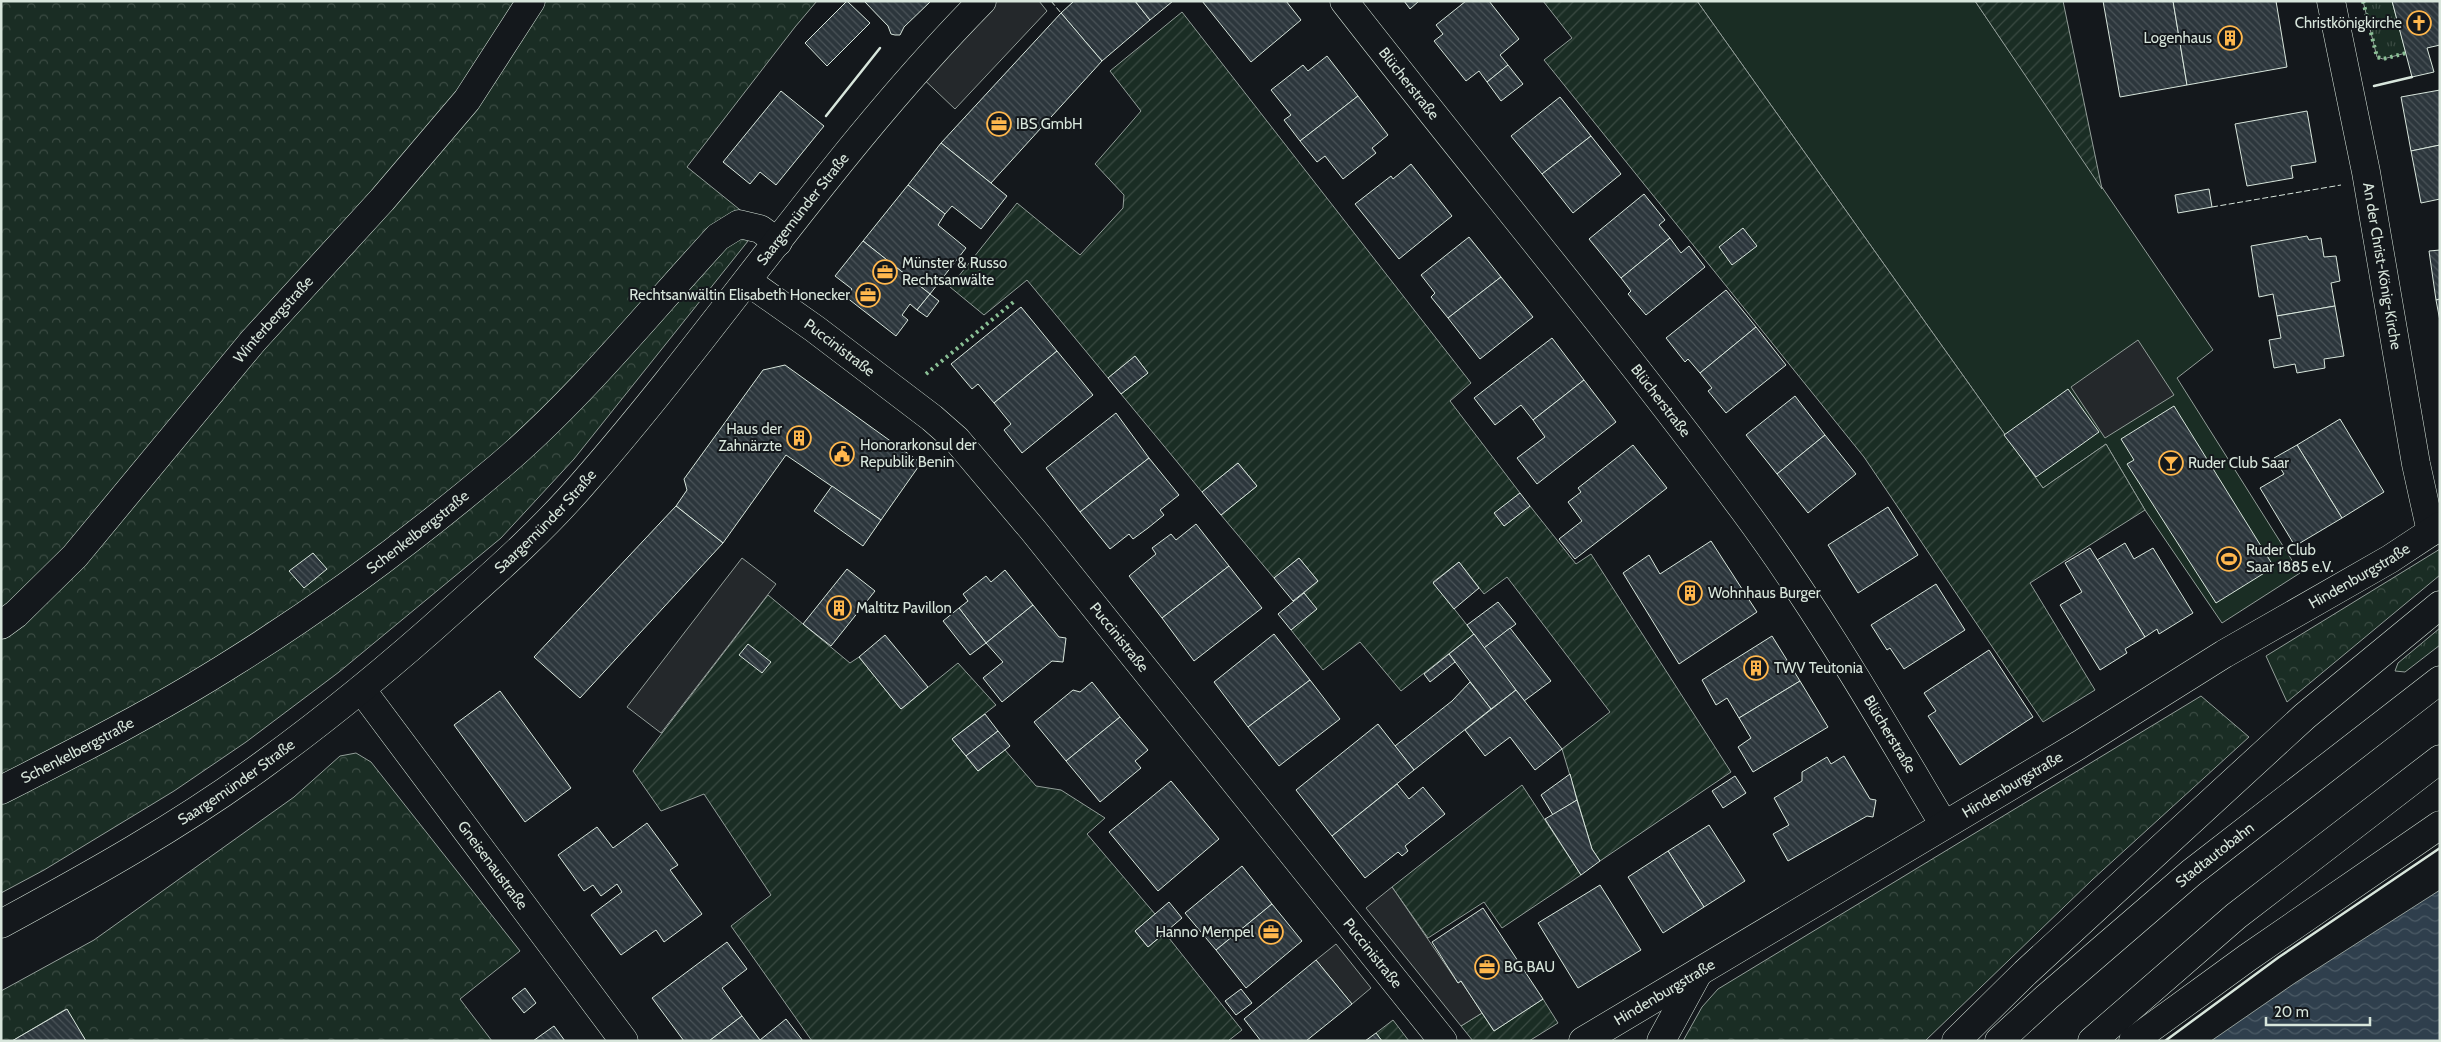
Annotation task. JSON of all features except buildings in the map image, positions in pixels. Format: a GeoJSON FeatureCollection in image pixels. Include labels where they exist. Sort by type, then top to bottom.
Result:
{"type":"FeatureCollection","features":[{"type":"Feature","properties":{"kind":"main road","name":"Winterbergstraße"},"geometry":{"type":"LineString","coordinates":[[1,625],[16,614],[75,556],[253,341],[382,200],[468,100],[531,1]]}},
{"type":"Feature","properties":{"kind":"main road","name":"Saargemünder Straße"},"geometry":{"type":"LineString","coordinates":[[1,924],[158,835],[263,765],[392,665],[516,554],[584,483],[702,340],[906,81],[982,1]]}},
{"type":"Feature","properties":{"kind":"main road","name":"Blücherstraße"},"geometry":{"type":"LineString","coordinates":[[1344,1],[1634,366],[1744,510],[1833,641],[1944,825]]}},
{"type":"Feature","properties":{"kind":"main road","name":"An der Christ-König-Kirche"},"geometry":{"type":"LineString","coordinates":[[2331,1],[2364,163],[2416,464],[2435,529]]}},
{"type":"Feature","properties":{"kind":"main road","name":"Schenkelbergstraße"},"geometry":{"type":"LineString","coordinates":[[1,790],[81,749],[232,663],[303,617],[411,536],[501,465],[569,401],[718,237],[738,224],[760,229],[778,242]]}},
{"type":"Feature","properties":{"kind":"main road","name":"Puccinistraße"},"geometry":{"type":"LineString","coordinates":[[747,281],[823,335],[932,418],[957,440],[1033,530],[1443,1041]]}},
{"type":"Feature","properties":{"kind":"main road","name":"Hindenburgstraße"},"geometry":{"type":"LineString","coordinates":[[1583,1041],[1944,825],[2224,654],[2390,559],[2435,529]]}},
{"type":"Feature","properties":{"kind":"main road"},"geometry":{"type":"LineString","coordinates":[[1956,1041],[2025,973],[2305,716],[2440,605]]}},
{"type":"Feature","properties":{"kind":"main road","name":"Stadtautobahn"},"geometry":{"type":"LineString","coordinates":[[1999,1041],[2046,997],[2191,873],[2440,680]]}},
{"type":"Feature","properties":{"kind":"main road","name":"Gneisenaustraße"},"geometry":{"type":"LineString","coordinates":[[361,688],[624,1041]]}},
{"type":"Feature","properties":{"kind":"main road"},"geometry":{"type":"LineString","coordinates":[[2092,1041],[2236,916],[2440,758]]}},
{"type":"Feature","properties":{"kind":"main road"},"geometry":{"type":"LineString","coordinates":[[2133,1041],[2247,958],[2440,825]]}},
{"type":"Feature","properties":{"kind":"main road"},"geometry":{"type":"LineString","coordinates":[[1661,1041],[1699,972]]}},
{"type":"Feature","properties":{"kind":"green space"},"geometry":{"type":"Polygon","coordinates":[[[1,1],[817,1],[687,167],[760,226],[574,459],[501,538],[339,672],[246,742],[174,791],[44,870],[1,893],[1,1]]]}},
{"type":"Feature","properties":{"kind":"green space"},"geometry":{"type":"Polygon","coordinates":[[[1543,1],[1697,1],[2043,488],[2106,444],[2145,510],[2030,583],[2095,690],[2043,722],[1864,457],[1544,60],[1572,38],[1543,1]]]}},
{"type":"Feature","properties":{"kind":"green space"},"geometry":{"type":"Polygon","coordinates":[[[1697,1],[1975,1],[2213,350],[2177,378],[2300,573],[2222,623],[2145,510],[2106,444],[2043,488],[1697,1]]]}},
{"type":"Feature","properties":{"kind":"green space"},"geometry":{"type":"Polygon","coordinates":[[[1975,1],[2063,1],[2102,189],[1975,1]]]}},
{"type":"Feature","properties":{"kind":"green space"},"geometry":{"type":"Polygon","coordinates":[[[2363,1],[2392,1],[2406,53],[2383,59],[2377,57],[2363,1]]]}},
{"type":"Feature","properties":{"kind":"green space"},"geometry":{"type":"Polygon","coordinates":[[[1182,12],[1471,383],[1450,401],[1520,493],[1495,513],[1504,526],[1530,506],[1576,564],[1591,554],[1731,772],[1600,861],[1592,849],[1562,749],[1610,712],[1507,577],[1484,594],[1459,562],[1433,582],[1474,634],[1401,691],[1360,642],[1323,670],[1291,630],[1316,609],[1304,593],[1318,581],[1299,558],[1274,578],[1221,515],[1257,486],[1238,463],[1202,492],[1121,394],[1148,373],[1135,356],[1108,378],[1027,280],[984,315],[950,287],[1017,203],[1080,255],[1123,208],[1124,195],[1095,164],[1141,111],[1110,71],[1182,12]]]}},
{"type":"Feature","properties":{"kind":"green space"},"geometry":{"type":"Polygon","coordinates":[[[2440,549],[2440,575],[2287,702],[2266,656],[2440,549]]]}},
{"type":"Feature","properties":{"kind":"green space"},"geometry":{"type":"Polygon","coordinates":[[[768,595],[850,663],[859,657],[901,709],[958,663],[996,705],[952,739],[978,771],[1005,750],[1036,786],[1061,790],[1105,818],[1087,834],[1155,914],[1135,931],[1148,947],[1165,933],[1242,1030],[1228,1041],[812,1041],[731,926],[771,895],[704,794],[661,811],[633,771],[768,595]]]}},
{"type":"Feature","properties":{"kind":"green space"},"geometry":{"type":"Polygon","coordinates":[[[2440,628],[2440,645],[2405,672],[2395,671],[2398,663],[2440,628]]]}},
{"type":"Feature","properties":{"kind":"green space"},"geometry":{"type":"Polygon","coordinates":[[[2201,696],[2249,737],[2092,880],[1925,1041],[1683,1041],[1702,1007],[1718,989],[2201,696]]]}},
{"type":"Feature","properties":{"kind":"green space"},"geometry":{"type":"Polygon","coordinates":[[[356,753],[371,762],[520,951],[460,999],[492,1041],[86,1041],[66,1009],[12,1041],[1,1041],[1,991],[94,940],[294,797],[340,756],[356,753]]]}},
{"type":"Feature","properties":{"kind":"green space"},"geometry":{"type":"Polygon","coordinates":[[[1522,785],[1581,875],[1502,928],[1484,902],[1428,938],[1392,887],[1522,785]]]}},
{"type":"Feature","properties":{"kind":"green space"},"geometry":{"type":"Polygon","coordinates":[[[1543,999],[1558,1023],[1529,1041],[1473,1041],[1461,1026],[1482,1013],[1494,1031],[1543,999]]]}},
{"type":"Feature","properties":{"kind":"green space"},"geometry":{"type":"Polygon","coordinates":[[[1393,1020],[1409,1041],[1382,1041],[1376,1033],[1393,1020]]]}},
{"type":"Feature","properties":{"kind":"shaded area"},"geometry":{"type":"Polygon","coordinates":[[[982,1],[1039,1],[1047,11],[955,109],[915,71],[982,1]]]}},
{"type":"Feature","properties":{"kind":"shaded area"},"geometry":{"type":"Polygon","coordinates":[[[2138,340],[2174,395],[2105,438],[2071,387],[2138,340]]]}},
{"type":"Feature","properties":{"kind":"shaded area"},"geometry":{"type":"Polygon","coordinates":[[[742,558],[776,584],[661,733],[627,707],[742,558]]]}},
{"type":"Feature","properties":{"kind":"shaded area"},"geometry":{"type":"Polygon","coordinates":[[[1392,887],[1458,983],[1461,981],[1482,1013],[1461,1026],[1366,908],[1392,887]]]}},
{"type":"Feature","properties":{"kind":"shaded area"},"geometry":{"type":"Polygon","coordinates":[[[1336,944],[1371,988],[1352,1004],[1316,960],[1336,944]]]}},
{"type":"Feature","properties":{"kind":"water"},"geometry":{"type":"Polygon","coordinates":[[[2440,890],[2440,1041],[2211,1041],[2295,983],[2440,890]]]}},
{"type":"Feature","properties":{"kind":"hedge"},"geometry":{"type":"LineString","coordinates":[[2363,1],[2377,57],[2383,59],[2406,53]]}},
{"type":"Feature","properties":{"kind":"hedge"},"geometry":{"type":"LineString","coordinates":[[926,374],[1016,300]]}},
{"type":"Feature","properties":{"kind":"fence"},"geometry":{"type":"LineString","coordinates":[[1051,1],[1061,13]]}},
{"type":"Feature","properties":{"kind":"fence"},"geometry":{"type":"LineString","coordinates":[[2212,207],[2341,185]]}},
{"type":"Feature","properties":{"kind":"wall"},"geometry":{"type":"LineString","coordinates":[[826,116],[880,48]]}},
{"type":"Feature","properties":{"kind":"wall"},"geometry":{"type":"LineString","coordinates":[[2374,86],[2412,77]]}},
{"type":"Feature","properties":{"kind":"wall"},"geometry":{"type":"LineString","coordinates":[[2165,1041],[2279,957],[2440,848]]}},
{"type":"Feature","properties":{"kind":"place","name":"Christkönigkirche"},"geometry":{"type":"Point","coordinates":[2419,23]}},
{"type":"Feature","properties":{"kind":"place","name":"Logenhaus"},"geometry":{"type":"Point","coordinates":[2230,38]}},
{"type":"Feature","properties":{"kind":"place","name":"IBS GmbH"},"geometry":{"type":"Point","coordinates":[999,124]}},
{"type":"Feature","properties":{"kind":"place","name":"Münster & Russo Rechtsanwälte"},"geometry":{"type":"Point","coordinates":[885,272]}},
{"type":"Feature","properties":{"kind":"place","name":"Rechtsanwältin Elisabeth Honecker"},"geometry":{"type":"Point","coordinates":[868,295]}},
{"type":"Feature","properties":{"kind":"place","name":"Haus der Zahnärzte"},"geometry":{"type":"Point","coordinates":[799,438]}},
{"type":"Feature","properties":{"kind":"place","name":"Honorarkonsul der Republik Benin"},"geometry":{"type":"Point","coordinates":[842,454]}},
{"type":"Feature","properties":{"kind":"place","name":"Ruder Club Saar"},"geometry":{"type":"Point","coordinates":[2171,463]}},
{"type":"Feature","properties":{"kind":"place","name":"Ruder Club Saar 1885 e.V."},"geometry":{"type":"Point","coordinates":[2229,559]}},
{"type":"Feature","properties":{"kind":"place","name":"Wohnhaus Burger"},"geometry":{"type":"Point","coordinates":[1690,593]}},
{"type":"Feature","properties":{"kind":"place","name":"Maltitz Pavillon"},"geometry":{"type":"Point","coordinates":[839,608]}},
{"type":"Feature","properties":{"kind":"place","name":"TWV Teutonia"},"geometry":{"type":"Point","coordinates":[1756,668]}},
{"type":"Feature","properties":{"kind":"place","name":"Hanno Mempel"},"geometry":{"type":"Point","coordinates":[1271,932]}},
{"type":"Feature","properties":{"kind":"place","name":"BG BAU"},"geometry":{"type":"Point","coordinates":[1487,967]}}]}
